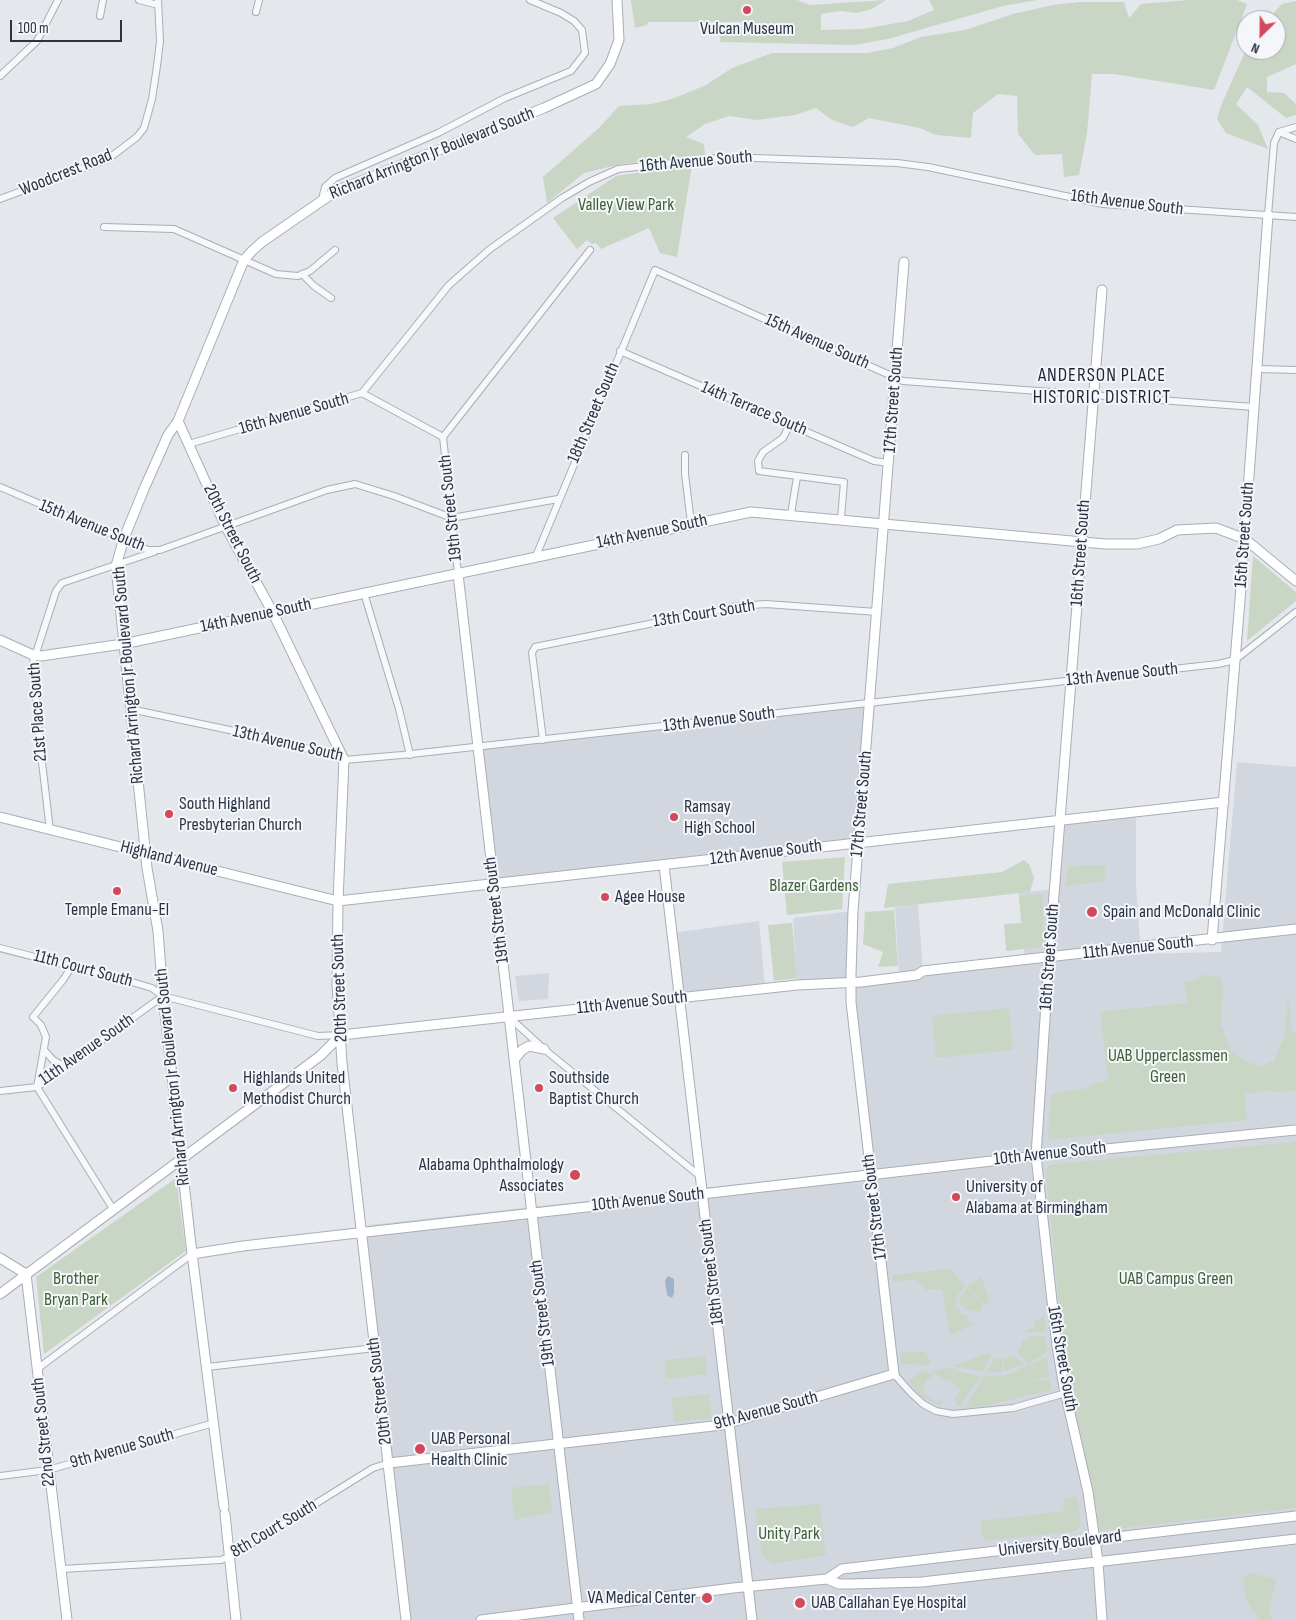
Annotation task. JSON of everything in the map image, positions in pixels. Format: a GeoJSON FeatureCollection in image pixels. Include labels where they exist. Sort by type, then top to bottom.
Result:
{"type":"FeatureCollection","features":[{"type":"Feature","properties":{"kind":"street"},"geometry":{"type":"LineString","coordinates":[[0,76],[37,41],[58,0]]}},
{"type":"Feature","properties":{"kind":"street"},"geometry":{"type":"LineString","coordinates":[[100,16],[104,0]]}},
{"type":"Feature","properties":{"kind":"street"},"geometry":{"type":"LineString","coordinates":[[138,0],[158,2]]}},
{"type":"Feature","properties":{"kind":"street"},"geometry":{"type":"LineString","coordinates":[[256,12],[259,0]]}},
{"type":"Feature","properties":{"kind":"street"},"geometry":{"type":"LineString","coordinates":[[322,198],[325,187],[335,178],[438,133],[505,98],[571,71],[584,53],[582,30],[574,21],[561,13],[530,0]]}},
{"type":"Feature","properties":{"kind":"street","name":"Richard Arrington Jr Boulevard South"},"geometry":{"type":"LineString","coordinates":[[236,1620],[214,1423],[192,1254],[163,996],[158,931],[146,854],[122,644],[116,566],[124,538],[168,435],[178,421],[244,260],[262,242],[322,198],[354,182],[544,108],[596,84],[610,64],[619,40],[617,0]]}},
{"type":"Feature","properties":{"kind":"street","name":"Woodcrest Road"},"geometry":{"type":"LineString","coordinates":[[0,199],[108,159],[137,137],[144,128],[153,90],[160,41],[158,2]]}},
{"type":"Feature","properties":{"kind":"street"},"geometry":{"type":"LineString","coordinates":[[1280,132],[1296,127]]}},
{"type":"Feature","properties":{"kind":"street"},"geometry":{"type":"LineString","coordinates":[[1280,132],[1296,139]]}},
{"type":"Feature","properties":{"kind":"street","name":"15th Street South"},"geometry":{"type":"LineString","coordinates":[[1212,940],[1245,539],[1274,143],[1280,132]]}},
{"type":"Feature","properties":{"kind":"street","name":"16th Avenue South"},"geometry":{"type":"LineString","coordinates":[[189,444],[362,393],[449,285],[490,249],[562,198],[618,168],[727,157],[897,163],[928,167],[1103,204],[1296,217]]}},
{"type":"Feature","properties":{"kind":"street"},"geometry":{"type":"LineString","coordinates":[[104,227],[174,229],[276,274],[298,276],[310,271],[335,250]]}},
{"type":"Feature","properties":{"kind":"street","name":"19th Street South"},"geometry":{"type":"LineString","coordinates":[[579,1620],[443,437],[590,250]]}},
{"type":"Feature","properties":{"kind":"street","name":"17th Street South"},"geometry":{"type":"LineString","coordinates":[[894,1374],[851,982],[859,842],[904,262]]}},
{"type":"Feature","properties":{"kind":"street","name":"15th Avenue South"},"geometry":{"type":"LineString","coordinates":[[655,270],[903,381],[1254,407]]}},
{"type":"Feature","properties":{"kind":"street","name":"18th Street South"},"geometry":{"type":"LineString","coordinates":[[536,556],[558,498],[655,270]]}},
{"type":"Feature","properties":{"kind":"street"},"geometry":{"type":"LineString","coordinates":[[302,274],[314,286],[331,298]]}},
{"type":"Feature","properties":{"kind":"street","name":"16th Street South"},"geometry":{"type":"LineString","coordinates":[[1102,290],[1049,958],[1036,1156],[1057,1346],[1087,1484],[1098,1562],[1102,1620]]}},
{"type":"Feature","properties":{"kind":"street","name":"14th Terrace South"},"geometry":{"type":"LineString","coordinates":[[620,351],[874,461],[889,463]]}},
{"type":"Feature","properties":{"kind":"street"},"geometry":{"type":"LineString","coordinates":[[1258,369],[1296,370]]}},
{"type":"Feature","properties":{"kind":"street"},"geometry":{"type":"LineString","coordinates":[[362,393],[443,437]]}},
{"type":"Feature","properties":{"kind":"street","name":"20th Street South"},"geometry":{"type":"LineString","coordinates":[[178,421],[226,527],[272,612],[344,760],[338,901],[337,984],[342,1035],[342,1063],[406,1620]]}},
{"type":"Feature","properties":{"kind":"street"},"geometry":{"type":"LineString","coordinates":[[790,424],[783,438],[763,452],[758,468],[759,471],[844,482],[840,518]]}},
{"type":"Feature","properties":{"kind":"street"},"geometry":{"type":"LineString","coordinates":[[685,455],[684,474],[691,523]]}},
{"type":"Feature","properties":{"kind":"street"},"geometry":{"type":"LineString","coordinates":[[792,514],[796,477]]}},
{"type":"Feature","properties":{"kind":"street","name":"15th Avenue South"},"geometry":{"type":"LineString","coordinates":[[0,487],[60,514],[124,538],[148,550],[160,550],[327,490],[355,484],[394,496],[452,518]]}},
{"type":"Feature","properties":{"kind":"street"},"geometry":{"type":"LineString","coordinates":[[452,518],[558,498]]}},
{"type":"Feature","properties":{"kind":"street","name":"14th Avenue South"},"geometry":{"type":"LineString","coordinates":[[0,640],[33,655],[41,656],[122,644],[691,523],[751,512],[840,518],[1082,541],[1137,544],[1158,539],[1177,530],[1216,528],[1245,539],[1296,581]]}},
{"type":"Feature","properties":{"kind":"street","name":"21st Place South"},"geometry":{"type":"LineString","coordinates":[[50,830],[39,736],[33,655],[37,650],[56,591],[62,583],[160,550]]}},
{"type":"Feature","properties":{"kind":"street"},"geometry":{"type":"LineString","coordinates":[[364,594],[399,709],[410,754]]}},
{"type":"Feature","properties":{"kind":"street","name":"13th Court South"},"geometry":{"type":"LineString","coordinates":[[543,740],[532,652],[534,648],[738,606],[766,604],[877,612]]}},
{"type":"Feature","properties":{"kind":"street"},"geometry":{"type":"LineString","coordinates":[[1235,660],[1296,612]]}},
{"type":"Feature","properties":{"kind":"street","name":"13th Avenue South"},"geometry":{"type":"LineString","coordinates":[[130,709],[247,734],[325,753],[344,760],[478,748],[1235,660]]}},
{"type":"Feature","properties":{"kind":"street","name":"12th Avenue South"},"geometry":{"type":"LineString","coordinates":[[338,901],[1224,802]]}},
{"type":"Feature","properties":{"kind":"street","name":"Highland Avenue"},"geometry":{"type":"LineString","coordinates":[[0,817],[338,901]]}},
{"type":"Feature","properties":{"kind":"street","name":"18th Street South"},"geometry":{"type":"LineString","coordinates":[[664,865],[752,1620]]}},
{"type":"Feature","properties":{"kind":"street","name":"11th Avenue South"},"geometry":{"type":"LineString","coordinates":[[0,1092],[37,1087],[163,996],[318,1036],[342,1035],[798,985],[851,982],[1296,930]]}},
{"type":"Feature","properties":{"kind":"street","name":"11th Court South"},"geometry":{"type":"LineString","coordinates":[[0,948],[152,988],[163,996]]}},
{"type":"Feature","properties":{"kind":"street"},"geometry":{"type":"LineString","coordinates":[[72,966],[64,980],[33,1017],[41,1025],[46,1037],[37,1087],[113,1209]]}},
{"type":"Feature","properties":{"kind":"street"},"geometry":{"type":"LineString","coordinates":[[509,1017],[544,1049],[701,1177]]}},
{"type":"Feature","properties":{"kind":"street"},"geometry":{"type":"LineString","coordinates":[[0,1294],[320,1056],[342,1035]]}},
{"type":"Feature","properties":{"kind":"street"},"geometry":{"type":"LineString","coordinates":[[514,1060],[522,1050],[529,1046],[544,1049]]}},
{"type":"Feature","properties":{"kind":"street"},"geometry":{"type":"LineString","coordinates":[[44,1050],[53,1060],[60,1064],[68,1064]]}},
{"type":"Feature","properties":{"kind":"street","name":"10th Avenue South"},"geometry":{"type":"LineString","coordinates":[[37,1369],[192,1254],[871,1174],[1296,1130]]}},
{"type":"Feature","properties":{"kind":"street"},"geometry":{"type":"LineString","coordinates":[[0,1258],[26,1274]]}},
{"type":"Feature","properties":{"kind":"street","name":"22nd Street South"},"geometry":{"type":"LineString","coordinates":[[26,1274],[48,1470],[68,1620]]}},
{"type":"Feature","properties":{"kind":"street"},"geometry":{"type":"LineString","coordinates":[[207,1367],[374,1348]]}},
{"type":"Feature","properties":{"kind":"street"},"geometry":{"type":"LineString","coordinates":[[894,1374],[911,1394],[923,1404],[936,1411],[953,1414],[1013,1408],[1066,1394]]}},
{"type":"Feature","properties":{"kind":"street","name":"9th Avenue South"},"geometry":{"type":"LineString","coordinates":[[388,1463],[729,1424],[894,1374]]}},
{"type":"Feature","properties":{"kind":"street","name":"9th Avenue South"},"geometry":{"type":"LineString","coordinates":[[0,1476],[48,1470],[214,1423]]}},
{"type":"Feature","properties":{"kind":"street","name":"8th Court South"},"geometry":{"type":"LineString","coordinates":[[61,1569],[221,1560],[229,1557],[373,1468],[388,1463]]}},
{"type":"Feature","properties":{"kind":"street","name":"University Boulevard"},"geometry":{"type":"LineString","coordinates":[[481,1620],[827,1579],[842,1569],[1296,1516]]}},
{"type":"Feature","properties":{"kind":"street","name":"University Boulevard"},"geometry":{"type":"LineString","coordinates":[[827,1579],[839,1584],[922,1582],[1296,1539]]}},
{"type":"Feature","properties":{"kind":"shaded area","name":"Ramsay High School"},"geometry":{"type":"Polygon","coordinates":[[[870,702],[859,842],[494,884],[478,748],[870,702]]]}},
{"type":"Feature","properties":{"kind":"shaded area","name":"University of Alabama at Birmingham"},"geometry":{"type":"Polygon","coordinates":[[[1237,762],[1296,767],[1296,1620],[409,1620],[366,1229],[369,1225],[864,1170],[851,982],[680,998],[672,933],[759,921],[765,988],[797,985],[793,918],[853,911],[851,978],[899,974],[895,907],[918,904],[923,971],[1025,960],[1019,893],[1054,889],[1060,821],[1136,811],[1136,887],[1141,954],[1221,952],[1237,762]]]}},
{"type":"Feature","properties":{"kind":"shaded area"},"geometry":{"type":"Polygon","coordinates":[[[549,973],[548,999],[519,1001],[515,976],[549,973]]]}},
{"type":"Feature","properties":{"kind":"green space"},"geometry":{"type":"Polygon","coordinates":[[[631,0],[797,0],[810,5],[886,0],[872,9],[857,13],[841,11],[821,14],[821,30],[863,29],[908,21],[934,10],[929,0],[1037,0],[1003,6],[888,39],[854,45],[720,42],[721,29],[733,29],[754,22],[648,22],[647,25],[635,28],[631,0]]]}},
{"type":"Feature","properties":{"kind":"green space"},"geometry":{"type":"Polygon","coordinates":[[[1188,0],[1237,0],[1247,4],[1245,10],[1236,10],[1236,33],[1214,90],[1114,74],[1092,74],[1087,133],[1079,175],[1064,177],[1062,154],[1035,155],[1018,134],[1017,96],[998,94],[973,113],[971,138],[936,135],[920,128],[869,118],[853,127],[832,120],[816,108],[795,115],[757,120],[729,116],[705,124],[686,137],[704,144],[705,155],[621,164],[584,173],[547,203],[543,177],[599,128],[619,106],[652,104],[675,98],[706,85],[732,68],[772,53],[867,53],[893,48],[921,37],[965,30],[1013,14],[1053,5],[1079,2],[1124,2],[1129,18],[1141,4],[1188,0]]]}},
{"type":"Feature","properties":{"kind":"green space"},"geometry":{"type":"Polygon","coordinates":[[[1296,1],[1296,64],[1267,77],[1267,92],[1284,93],[1296,104],[1296,115],[1286,118],[1247,87],[1236,104],[1258,125],[1268,149],[1226,133],[1217,119],[1222,103],[1241,60],[1286,60],[1286,10],[1276,10],[1282,4],[1296,1]]]}},
{"type":"Feature","properties":{"kind":"green space","name":"Valley View Park"},"geometry":{"type":"Polygon","coordinates":[[[692,165],[677,257],[660,253],[649,228],[601,249],[596,243],[592,244],[587,240],[577,249],[553,218],[616,176],[692,165]]]}},
{"type":"Feature","properties":{"kind":"green space"},"geometry":{"type":"Polygon","coordinates":[[[1253,556],[1296,592],[1296,601],[1247,641],[1253,556]]]}},
{"type":"Feature","properties":{"kind":"green space","name":"Blazer Gardens"},"geometry":{"type":"Polygon","coordinates":[[[845,857],[842,909],[787,915],[782,862],[845,857]]]}},
{"type":"Feature","properties":{"kind":"green space"},"geometry":{"type":"Polygon","coordinates":[[[1024,860],[1029,864],[1034,878],[1030,892],[884,908],[888,884],[1002,872],[1024,860]]]}},
{"type":"Feature","properties":{"kind":"green space"},"geometry":{"type":"Polygon","coordinates":[[[1068,866],[1105,866],[1106,881],[1065,886],[1068,866]]]}},
{"type":"Feature","properties":{"kind":"green space"},"geometry":{"type":"Polygon","coordinates":[[[1043,894],[1043,947],[1006,951],[1004,924],[1021,923],[1019,896],[1043,894]]]}},
{"type":"Feature","properties":{"kind":"green space"},"geometry":{"type":"Polygon","coordinates":[[[894,910],[898,966],[878,967],[883,952],[863,944],[865,912],[894,910]]]}},
{"type":"Feature","properties":{"kind":"green space"},"geometry":{"type":"Polygon","coordinates":[[[792,923],[797,978],[774,981],[768,925],[792,923]]]}},
{"type":"Feature","properties":{"kind":"green space","name":"UAB Upperclassmen Green"},"geometry":{"type":"Polygon","coordinates":[[[1199,975],[1220,977],[1223,988],[1221,1024],[1231,1051],[1248,1062],[1264,1067],[1268,1061],[1273,1063],[1285,1035],[1288,993],[1292,1033],[1296,1033],[1296,1091],[1271,1092],[1270,1090],[1244,1094],[1247,1120],[1048,1140],[1051,1094],[1088,1088],[1093,1084],[1108,1080],[1100,1014],[1105,1011],[1187,1003],[1185,982],[1199,980],[1199,975]]]}},
{"type":"Feature","properties":{"kind":"green space"},"geometry":{"type":"Polygon","coordinates":[[[1009,1008],[1013,1050],[936,1058],[932,1016],[1009,1008]]]}},
{"type":"Feature","properties":{"kind":"green space","name":"UAB Campus Green"},"geometry":{"type":"Polygon","coordinates":[[[1296,1142],[1296,1508],[1099,1531],[1064,1360],[1046,1170],[1049,1165],[1056,1164],[1296,1142]]]}},
{"type":"Feature","properties":{"kind":"green space","name":"Brother Bryan Park"},"geometry":{"type":"Polygon","coordinates":[[[176,1178],[186,1251],[44,1354],[36,1277],[176,1178]]]}},
{"type":"Feature","properties":{"kind":"green space"},"geometry":{"type":"Polygon","coordinates":[[[950,1269],[965,1286],[958,1295],[954,1308],[960,1309],[960,1314],[967,1315],[968,1323],[979,1322],[950,1335],[942,1289],[925,1290],[917,1280],[893,1281],[892,1275],[950,1269]]]}},
{"type":"Feature","properties":{"kind":"green space"},"geometry":{"type":"Polygon","coordinates":[[[981,1277],[990,1301],[984,1305],[967,1286],[981,1277]]]}},
{"type":"Feature","properties":{"kind":"green space"},"geometry":{"type":"Polygon","coordinates":[[[967,1288],[983,1306],[980,1312],[966,1310],[966,1307],[960,1305],[960,1299],[967,1288]]]}},
{"type":"Feature","properties":{"kind":"green space"},"geometry":{"type":"Polygon","coordinates":[[[1044,1316],[1046,1331],[1022,1333],[1035,1327],[1034,1321],[1044,1316]]]}},
{"type":"Feature","properties":{"kind":"green space"},"geometry":{"type":"Polygon","coordinates":[[[1045,1336],[1047,1353],[1028,1363],[1018,1353],[1023,1340],[1028,1340],[1028,1337],[1045,1336]]]}},
{"type":"Feature","properties":{"kind":"green space"},"geometry":{"type":"Polygon","coordinates":[[[923,1351],[928,1355],[931,1365],[901,1364],[899,1353],[923,1351]]]}},
{"type":"Feature","properties":{"kind":"green space"},"geometry":{"type":"Polygon","coordinates":[[[988,1353],[991,1356],[982,1372],[953,1366],[988,1353]]]}},
{"type":"Feature","properties":{"kind":"green space"},"geometry":{"type":"Polygon","coordinates":[[[1015,1355],[1024,1364],[1004,1371],[1004,1358],[1015,1355]]]}},
{"type":"Feature","properties":{"kind":"green space"},"geometry":{"type":"Polygon","coordinates":[[[705,1356],[707,1374],[666,1379],[665,1360],[705,1356]]]}},
{"type":"Feature","properties":{"kind":"green space"},"geometry":{"type":"Polygon","coordinates":[[[1047,1357],[1049,1377],[1034,1379],[1034,1381],[1050,1379],[1051,1390],[985,1406],[965,1408],[984,1376],[1007,1375],[1047,1357]]]}},
{"type":"Feature","properties":{"kind":"green space"},"geometry":{"type":"Polygon","coordinates":[[[994,1358],[1003,1359],[1002,1372],[986,1373],[994,1358]]]}},
{"type":"Feature","properties":{"kind":"green space"},"geometry":{"type":"Polygon","coordinates":[[[948,1367],[956,1370],[949,1382],[931,1372],[948,1367]]]}},
{"type":"Feature","properties":{"kind":"green space"},"geometry":{"type":"Polygon","coordinates":[[[925,1370],[933,1375],[930,1380],[926,1379],[922,1393],[938,1403],[940,1400],[943,1401],[939,1405],[921,1396],[908,1381],[925,1370]]]}},
{"type":"Feature","properties":{"kind":"green space"},"geometry":{"type":"Polygon","coordinates":[[[957,1371],[980,1376],[961,1406],[957,1406],[954,1401],[961,1389],[950,1382],[957,1371]]]}},
{"type":"Feature","properties":{"kind":"green space"},"geometry":{"type":"Polygon","coordinates":[[[709,1394],[712,1418],[674,1422],[672,1398],[709,1394]]]}},
{"type":"Feature","properties":{"kind":"green space"},"geometry":{"type":"Polygon","coordinates":[[[549,1484],[552,1512],[514,1520],[511,1493],[515,1487],[549,1484]]]}},
{"type":"Feature","properties":{"kind":"green space"},"geometry":{"type":"Polygon","coordinates":[[[1077,1497],[1081,1525],[1076,1531],[984,1541],[980,1521],[1064,1511],[1063,1501],[1066,1498],[1077,1497]]]}},
{"type":"Feature","properties":{"kind":"green space","name":"Unity Park"},"geometry":{"type":"Polygon","coordinates":[[[820,1504],[826,1555],[772,1564],[762,1555],[755,1509],[820,1504]]]}},
{"type":"Feature","properties":{"kind":"green space"},"geometry":{"type":"Polygon","coordinates":[[[1249,1573],[1276,1579],[1269,1609],[1272,1620],[1260,1620],[1249,1605],[1243,1586],[1244,1578],[1249,1573]]]}},
{"type":"Feature","properties":{"kind":"water"},"geometry":{"type":"Polygon","coordinates":[[[668,1276],[674,1279],[672,1298],[667,1295],[665,1281],[668,1276]]]}},
{"type":"Feature","properties":{"kind":"place","name":"Vulcan Museum"},"geometry":{"type":"Point","coordinates":[747,10]}},
{"type":"Feature","properties":{"kind":"place","name":"South Highland Presbyterian Church"},"geometry":{"type":"Point","coordinates":[169,814]}},
{"type":"Feature","properties":{"kind":"place","name":"Ramsay High School"},"geometry":{"type":"Point","coordinates":[674,817]}},
{"type":"Feature","properties":{"kind":"place","name":"Temple Emanu-El"},"geometry":{"type":"Point","coordinates":[117,891]}},
{"type":"Feature","properties":{"kind":"place","name":"Agee House"},"geometry":{"type":"Point","coordinates":[605,897]}},
{"type":"Feature","properties":{"kind":"place","name":"Spain and McDonald Clinic"},"geometry":{"type":"Point","coordinates":[1092,912]}},
{"type":"Feature","properties":{"kind":"place","name":"Highlands United Methodist Church"},"geometry":{"type":"Point","coordinates":[233,1088]}},
{"type":"Feature","properties":{"kind":"place","name":"Southside Baptist Church"},"geometry":{"type":"Point","coordinates":[539,1088]}},
{"type":"Feature","properties":{"kind":"place","name":"Alabama Ophthalmology Associates"},"geometry":{"type":"Point","coordinates":[575,1175]}},
{"type":"Feature","properties":{"kind":"place","name":"University of Alabama at Birmingham"},"geometry":{"type":"Point","coordinates":[956,1197]}},
{"type":"Feature","properties":{"kind":"place","name":"UAB Personal Health Clinic"},"geometry":{"type":"Point","coordinates":[420,1449]}},
{"type":"Feature","properties":{"kind":"place","name":"VA Medical Center"},"geometry":{"type":"Point","coordinates":[707,1598]}},
{"type":"Feature","properties":{"kind":"place","name":"UAB Callahan Eye Hospital"},"geometry":{"type":"Point","coordinates":[800,1603]}},
{"type":"Feature","properties":{"kind":"district","name":"ANDERSON PLACE HISTORIC DISTRICT"},"geometry":{"type":"Point","coordinates":[1102,387]}}]}
